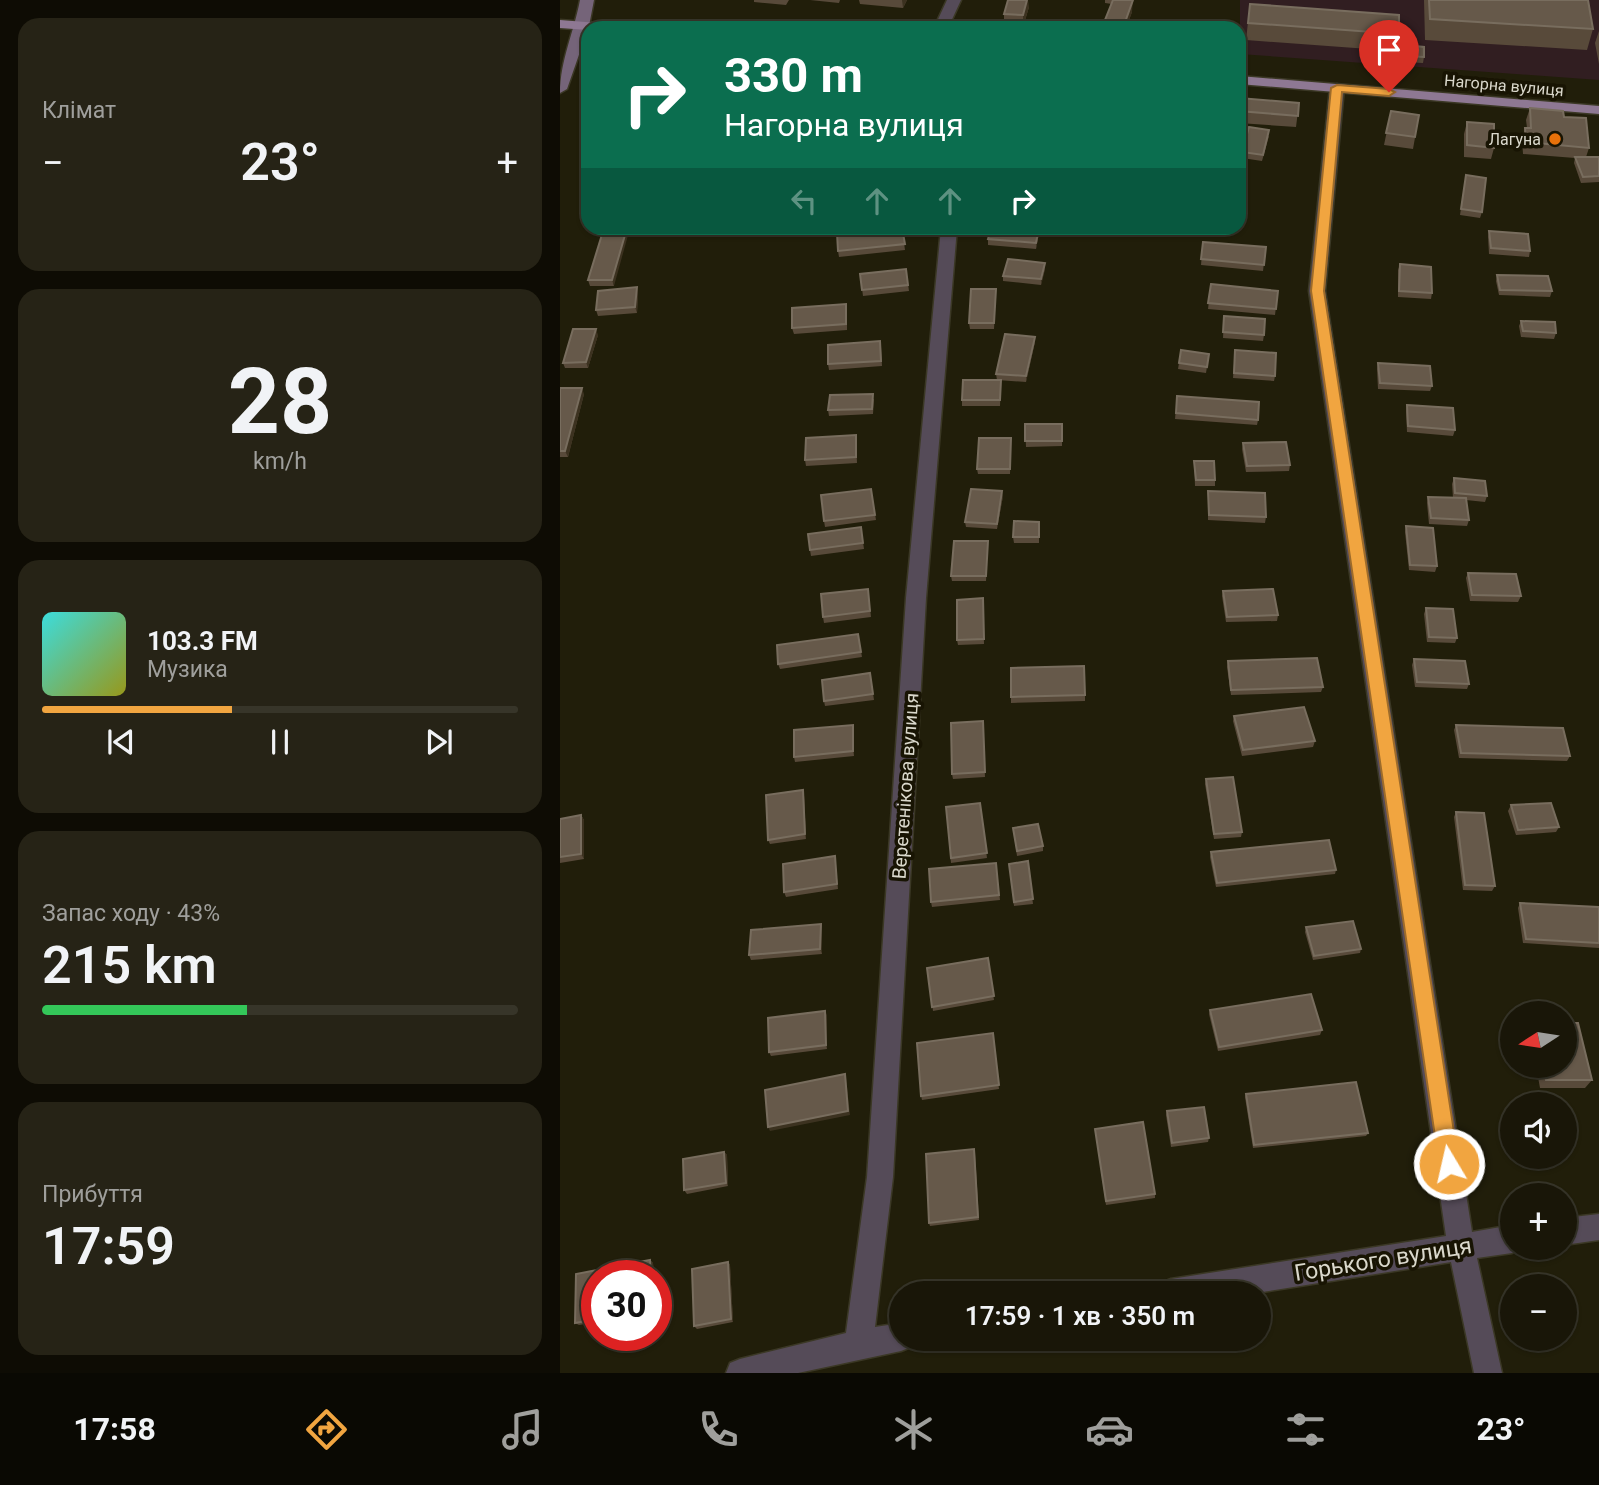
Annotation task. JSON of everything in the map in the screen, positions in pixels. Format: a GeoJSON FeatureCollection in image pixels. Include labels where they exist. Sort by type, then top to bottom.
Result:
{"type":"FeatureCollection","features":[{"type":"Feature","properties":{"kind":"main road"},"geometry":{"type":"LineString","coordinates":[[560,24],[581,26]]}},
{"type":"Feature","properties":{"kind":"main road","name":"Нагорна вулиця"},"geometry":{"type":"LineString","coordinates":[[1246,81],[1599,110]]}},
{"type":"Feature","properties":{"kind":"street"},"geometry":{"type":"LineString","coordinates":[[583,21],[587,0]]}},
{"type":"Feature","properties":{"kind":"street"},"geometry":{"type":"LineString","coordinates":[[944,21],[954,0]]}},
{"type":"Feature","properties":{"kind":"street"},"geometry":{"type":"LineString","coordinates":[[560,89],[581,29]]}},
{"type":"Feature","properties":{"kind":"street"},"geometry":{"type":"LineString","coordinates":[[1337,88],[1317,291],[1461,1246],[1488,1373]]}},
{"type":"Feature","properties":{"kind":"street","name":"Веретенікова вулиця"},"geometry":{"type":"LineString","coordinates":[[859,1344],[880,1177],[916,598],[948,235]]}},
{"type":"Feature","properties":{"kind":"street"},"geometry":{"type":"LineString","coordinates":[[1577,1230],[1599,1227]]}},
{"type":"Feature","properties":{"kind":"street","name":"Горького вулиця"},"geometry":{"type":"LineString","coordinates":[[1245,1281],[1500,1241]]}},
{"type":"Feature","properties":{"kind":"street"},"geometry":{"type":"LineString","coordinates":[[740,1373],[889,1339]]}},
{"type":"Feature","properties":{"kind":"shaded area"},"geometry":{"type":"Polygon","coordinates":[[[1240,0],[1599,0],[1599,80],[1246,54],[1246,21],[1240,21],[1240,0]]]}},
{"type":"Feature","properties":{"kind":"building"},"geometry":{"type":"Polygon","coordinates":[[[1008,0],[1027,0],[1023,15],[1004,14],[1008,0]]]}},
{"type":"Feature","properties":{"kind":"building"},"geometry":{"type":"Polygon","coordinates":[[[1113,0],[1133,0],[1126,21],[1105,21],[1113,0]]]}},
{"type":"Feature","properties":{"kind":"building"},"geometry":{"type":"Polygon","coordinates":[[[1429,0],[1588,0],[1593,29],[1430,19],[1429,0]]]}},
{"type":"Feature","properties":{"kind":"building"},"geometry":{"type":"Polygon","coordinates":[[[1250,4],[1399,15],[1399,34],[1248,23],[1250,4]]]}},
{"type":"Feature","properties":{"kind":"building"},"geometry":{"type":"Polygon","coordinates":[[[1405,45],[1424,47],[1424,57],[1405,56],[1405,45]]]}},
{"type":"Feature","properties":{"kind":"building"},"geometry":{"type":"Polygon","coordinates":[[[1246,99],[1299,103],[1298,116],[1246,112],[1246,99]]]}},
{"type":"Feature","properties":{"kind":"building"},"geometry":{"type":"Polygon","coordinates":[[[1530,108],[1563,111],[1564,117],[1586,118],[1589,148],[1526,142],[1525,128],[1531,128],[1530,108]]]}},
{"type":"Feature","properties":{"kind":"building"},"geometry":{"type":"Polygon","coordinates":[[[1391,111],[1419,115],[1415,137],[1386,133],[1391,111]]]}},
{"type":"Feature","properties":{"kind":"building"},"geometry":{"type":"Polygon","coordinates":[[[1467,122],[1494,124],[1494,148],[1467,145],[1467,122]]]}},
{"type":"Feature","properties":{"kind":"building"},"geometry":{"type":"Polygon","coordinates":[[[1249,127],[1269,130],[1263,155],[1246,153],[1249,127]]]}},
{"type":"Feature","properties":{"kind":"building"},"geometry":{"type":"Polygon","coordinates":[[[1575,157],[1599,157],[1599,176],[1583,177],[1575,157]]]}},
{"type":"Feature","properties":{"kind":"building"},"geometry":{"type":"Polygon","coordinates":[[[1466,175],[1486,178],[1482,212],[1461,209],[1466,175]]]}},
{"type":"Feature","properties":{"kind":"building"},"geometry":{"type":"Polygon","coordinates":[[[1489,231],[1528,234],[1530,251],[1491,248],[1489,231]]]}},
{"type":"Feature","properties":{"kind":"building"},"geometry":{"type":"Polygon","coordinates":[[[602,235],[625,235],[612,280],[588,280],[602,235]]]}},
{"type":"Feature","properties":{"kind":"building"},"geometry":{"type":"Polygon","coordinates":[[[837,235],[903,235],[905,244],[838,251],[837,235]]]}},
{"type":"Feature","properties":{"kind":"building"},"geometry":{"type":"Polygon","coordinates":[[[989,235],[1038,235],[1036,243],[988,239],[989,235]]]}},
{"type":"Feature","properties":{"kind":"building"},"geometry":{"type":"Polygon","coordinates":[[[1203,242],[1266,247],[1264,265],[1201,259],[1203,242]]]}},
{"type":"Feature","properties":{"kind":"building"},"geometry":{"type":"Polygon","coordinates":[[[1008,259],[1045,263],[1041,279],[1003,276],[1008,259]]]}},
{"type":"Feature","properties":{"kind":"building"},"geometry":{"type":"Polygon","coordinates":[[[1400,264],[1431,267],[1432,293],[1399,291],[1400,264]]]}},
{"type":"Feature","properties":{"kind":"building"},"geometry":{"type":"Polygon","coordinates":[[[906,269],[908,285],[862,290],[860,274],[906,269]]]}},
{"type":"Feature","properties":{"kind":"building"},"geometry":{"type":"Polygon","coordinates":[[[1497,275],[1548,276],[1552,291],[1500,290],[1497,275]]]}},
{"type":"Feature","properties":{"kind":"building"},"geometry":{"type":"Polygon","coordinates":[[[1211,284],[1278,291],[1276,309],[1208,303],[1211,284]]]}},
{"type":"Feature","properties":{"kind":"building"},"geometry":{"type":"Polygon","coordinates":[[[637,287],[635,307],[596,310],[598,291],[637,287]]]}},
{"type":"Feature","properties":{"kind":"building"},"geometry":{"type":"Polygon","coordinates":[[[971,289],[996,289],[994,323],[969,323],[971,289]]]}},
{"type":"Feature","properties":{"kind":"building"},"geometry":{"type":"Polygon","coordinates":[[[846,304],[846,324],[792,328],[792,308],[846,304]]]}},
{"type":"Feature","properties":{"kind":"building"},"geometry":{"type":"Polygon","coordinates":[[[1224,316],[1265,319],[1264,335],[1223,332],[1224,316]]]}},
{"type":"Feature","properties":{"kind":"building"},"geometry":{"type":"Polygon","coordinates":[[[1521,321],[1555,322],[1556,333],[1523,331],[1521,321]]]}},
{"type":"Feature","properties":{"kind":"building"},"geometry":{"type":"Polygon","coordinates":[[[573,329],[596,329],[586,362],[563,363],[573,329]]]}},
{"type":"Feature","properties":{"kind":"building"},"geometry":{"type":"Polygon","coordinates":[[[1005,334],[1035,337],[1026,376],[996,374],[1005,334]]]}},
{"type":"Feature","properties":{"kind":"building"},"geometry":{"type":"Polygon","coordinates":[[[880,341],[881,361],[828,364],[828,345],[880,341]]]}},
{"type":"Feature","properties":{"kind":"building"},"geometry":{"type":"Polygon","coordinates":[[[1181,350],[1209,354],[1207,367],[1179,363],[1181,350]]]}},
{"type":"Feature","properties":{"kind":"building"},"geometry":{"type":"Polygon","coordinates":[[[1235,350],[1276,353],[1275,376],[1234,373],[1235,350]]]}},
{"type":"Feature","properties":{"kind":"building"},"geometry":{"type":"Polygon","coordinates":[[[1378,363],[1430,366],[1432,386],[1380,383],[1378,363]]]}},
{"type":"Feature","properties":{"kind":"building"},"geometry":{"type":"Polygon","coordinates":[[[963,380],[1001,380],[1000,400],[962,400],[963,380]]]}},
{"type":"Feature","properties":{"kind":"building"},"geometry":{"type":"Polygon","coordinates":[[[560,388],[582,388],[565,451],[560,451],[560,388]]]}},
{"type":"Feature","properties":{"kind":"building"},"geometry":{"type":"Polygon","coordinates":[[[873,394],[872,409],[828,410],[830,395],[873,394]]]}},
{"type":"Feature","properties":{"kind":"building"},"geometry":{"type":"Polygon","coordinates":[[[1177,396],[1259,402],[1258,420],[1176,413],[1177,396]]]}},
{"type":"Feature","properties":{"kind":"building"},"geometry":{"type":"Polygon","coordinates":[[[1407,405],[1453,408],[1455,430],[1408,426],[1407,405]]]}},
{"type":"Feature","properties":{"kind":"building"},"geometry":{"type":"Polygon","coordinates":[[[1025,424],[1062,424],[1062,441],[1025,441],[1025,424]]]}},
{"type":"Feature","properties":{"kind":"building"},"geometry":{"type":"Polygon","coordinates":[[[856,435],[856,457],[805,460],[806,438],[856,435]]]}},
{"type":"Feature","properties":{"kind":"building"},"geometry":{"type":"Polygon","coordinates":[[[979,438],[1011,438],[1010,469],[977,469],[979,438]]]}},
{"type":"Feature","properties":{"kind":"building"},"geometry":{"type":"Polygon","coordinates":[[[1286,442],[1290,465],[1247,466],[1243,443],[1286,442]]]}},
{"type":"Feature","properties":{"kind":"building"},"geometry":{"type":"Polygon","coordinates":[[[1194,461],[1214,461],[1215,480],[1196,480],[1194,461]]]}},
{"type":"Feature","properties":{"kind":"building"},"geometry":{"type":"Polygon","coordinates":[[[1454,478],[1485,481],[1487,496],[1455,493],[1454,478]]]}},
{"type":"Feature","properties":{"kind":"building"},"geometry":{"type":"Polygon","coordinates":[[[871,489],[875,515],[824,521],[821,495],[871,489]]]}},
{"type":"Feature","properties":{"kind":"building"},"geometry":{"type":"Polygon","coordinates":[[[971,489],[1002,491],[997,524],[965,522],[971,489]]]}},
{"type":"Feature","properties":{"kind":"building"},"geometry":{"type":"Polygon","coordinates":[[[1208,491],[1265,493],[1266,517],[1209,515],[1208,491]]]}},
{"type":"Feature","properties":{"kind":"building"},"geometry":{"type":"Polygon","coordinates":[[[1428,497],[1466,498],[1469,520],[1431,518],[1428,497]]]}},
{"type":"Feature","properties":{"kind":"building"},"geometry":{"type":"Polygon","coordinates":[[[1014,521],[1039,522],[1039,537],[1013,537],[1014,521]]]}},
{"type":"Feature","properties":{"kind":"building"},"geometry":{"type":"Polygon","coordinates":[[[1406,526],[1433,528],[1437,566],[1410,565],[1406,526]]]}},
{"type":"Feature","properties":{"kind":"building"},"geometry":{"type":"Polygon","coordinates":[[[861,527],[863,543],[810,550],[808,534],[861,527]]]}},
{"type":"Feature","properties":{"kind":"building"},"geometry":{"type":"Polygon","coordinates":[[[954,541],[988,541],[986,576],[951,576],[954,541]]]}},
{"type":"Feature","properties":{"kind":"building"},"geometry":{"type":"Polygon","coordinates":[[[1468,573],[1516,574],[1521,596],[1472,595],[1468,573]]]}},
{"type":"Feature","properties":{"kind":"building"},"geometry":{"type":"Polygon","coordinates":[[[868,589],[870,611],[823,617],[821,594],[868,589]]]}},
{"type":"Feature","properties":{"kind":"building"},"geometry":{"type":"Polygon","coordinates":[[[1273,589],[1278,615],[1227,617],[1223,591],[1273,589]]]}},
{"type":"Feature","properties":{"kind":"building"},"geometry":{"type":"Polygon","coordinates":[[[983,598],[984,639],[957,640],[957,600],[983,598]]]}},
{"type":"Feature","properties":{"kind":"building"},"geometry":{"type":"Polygon","coordinates":[[[1426,608],[1453,609],[1457,638],[1429,637],[1426,608]]]}},
{"type":"Feature","properties":{"kind":"building"},"geometry":{"type":"Polygon","coordinates":[[[858,634],[861,652],[778,664],[777,645],[858,634]]]}},
{"type":"Feature","properties":{"kind":"building"},"geometry":{"type":"Polygon","coordinates":[[[1317,658],[1323,687],[1231,690],[1228,661],[1317,658]]]}},
{"type":"Feature","properties":{"kind":"building"},"geometry":{"type":"Polygon","coordinates":[[[1414,659],[1465,661],[1469,684],[1417,682],[1414,659]]]}},
{"type":"Feature","properties":{"kind":"building"},"geometry":{"type":"Polygon","coordinates":[[[1084,666],[1085,695],[1011,697],[1011,668],[1084,666]]]}},
{"type":"Feature","properties":{"kind":"building"},"geometry":{"type":"Polygon","coordinates":[[[870,673],[873,694],[824,701],[822,680],[870,673]]]}},
{"type":"Feature","properties":{"kind":"building"},"geometry":{"type":"Polygon","coordinates":[[[1304,707],[1315,741],[1243,750],[1234,716],[1304,707]]]}},
{"type":"Feature","properties":{"kind":"building"},"geometry":{"type":"Polygon","coordinates":[[[983,721],[985,772],[952,774],[951,723],[983,721]]]}},
{"type":"Feature","properties":{"kind":"building"},"geometry":{"type":"Polygon","coordinates":[[[853,725],[853,751],[794,757],[794,730],[853,725]]]}},
{"type":"Feature","properties":{"kind":"building"},"geometry":{"type":"Polygon","coordinates":[[[1456,725],[1563,728],[1570,756],[1461,753],[1456,725]]]}},
{"type":"Feature","properties":{"kind":"building"},"geometry":{"type":"Polygon","coordinates":[[[1233,777],[1242,832],[1214,834],[1206,779],[1233,777]]]}},
{"type":"Feature","properties":{"kind":"building"},"geometry":{"type":"Polygon","coordinates":[[[803,790],[805,834],[768,840],[766,795],[803,790]]]}},
{"type":"Feature","properties":{"kind":"building"},"geometry":{"type":"Polygon","coordinates":[[[980,803],[987,853],[951,858],[946,807],[980,803]]]}},
{"type":"Feature","properties":{"kind":"building"},"geometry":{"type":"Polygon","coordinates":[[[1551,803],[1559,827],[1518,830],[1511,805],[1551,803]]]}},
{"type":"Feature","properties":{"kind":"building"},"geometry":{"type":"Polygon","coordinates":[[[1456,812],[1484,813],[1495,886],[1465,885],[1456,812]]]}},
{"type":"Feature","properties":{"kind":"building"},"geometry":{"type":"Polygon","coordinates":[[[581,815],[581,854],[560,857],[560,819],[581,815]]]}},
{"type":"Feature","properties":{"kind":"building"},"geometry":{"type":"Polygon","coordinates":[[[1038,824],[1043,846],[1017,851],[1013,828],[1038,824]]]}},
{"type":"Feature","properties":{"kind":"building"},"geometry":{"type":"Polygon","coordinates":[[[1329,840],[1336,870],[1217,883],[1211,852],[1329,840]]]}},
{"type":"Feature","properties":{"kind":"building"},"geometry":{"type":"Polygon","coordinates":[[[835,856],[837,884],[784,892],[783,864],[835,856]]]}},
{"type":"Feature","properties":{"kind":"building"},"geometry":{"type":"Polygon","coordinates":[[[1028,861],[1033,899],[1014,902],[1009,864],[1028,861]]]}},
{"type":"Feature","properties":{"kind":"building"},"geometry":{"type":"Polygon","coordinates":[[[996,863],[999,895],[931,902],[929,869],[996,863]]]}},
{"type":"Feature","properties":{"kind":"building"},"geometry":{"type":"Polygon","coordinates":[[[1520,903],[1599,907],[1599,943],[1526,939],[1520,903]]]}},
{"type":"Feature","properties":{"kind":"building"},"geometry":{"type":"Polygon","coordinates":[[[1353,921],[1361,949],[1314,956],[1306,927],[1353,921]]]}},
{"type":"Feature","properties":{"kind":"building"},"geometry":{"type":"Polygon","coordinates":[[[821,924],[820,949],[749,955],[751,930],[821,924]]]}},
{"type":"Feature","properties":{"kind":"building"},"geometry":{"type":"Polygon","coordinates":[[[988,958],[994,996],[932,1007],[927,968],[988,958]]]}},
{"type":"Feature","properties":{"kind":"building"},"geometry":{"type":"Polygon","coordinates":[[[1311,994],[1322,1030],[1219,1047],[1210,1010],[1311,994]]]}},
{"type":"Feature","properties":{"kind":"building"},"geometry":{"type":"Polygon","coordinates":[[[825,1011],[826,1045],[769,1052],[768,1018],[825,1011]]]}},
{"type":"Feature","properties":{"kind":"building"},"geometry":{"type":"Polygon","coordinates":[[[1578,1023],[1592,1080],[1546,1080],[1577,1078],[1578,1023]]]}},
{"type":"Feature","properties":{"kind":"building"},"geometry":{"type":"Polygon","coordinates":[[[993,1033],[999,1085],[921,1096],[917,1043],[993,1033]]]}},
{"type":"Feature","properties":{"kind":"building"},"geometry":{"type":"Polygon","coordinates":[[[845,1074],[848,1111],[768,1127],[765,1090],[845,1074]]]}},
{"type":"Feature","properties":{"kind":"building"},"geometry":{"type":"Polygon","coordinates":[[[1356,1082],[1368,1133],[1254,1145],[1246,1094],[1356,1082]]]}},
{"type":"Feature","properties":{"kind":"building"},"geometry":{"type":"Polygon","coordinates":[[[1204,1107],[1209,1138],[1172,1143],[1167,1111],[1204,1107]]]}},
{"type":"Feature","properties":{"kind":"building"},"geometry":{"type":"Polygon","coordinates":[[[1143,1122],[1155,1194],[1106,1201],[1095,1129],[1143,1122]]]}},
{"type":"Feature","properties":{"kind":"building"},"geometry":{"type":"Polygon","coordinates":[[[974,1149],[978,1217],[929,1223],[926,1154],[974,1149]]]}},
{"type":"Feature","properties":{"kind":"building"},"geometry":{"type":"Polygon","coordinates":[[[724,1152],[726,1183],[684,1190],[683,1159],[724,1152]]]}},
{"type":"Feature","properties":{"kind":"building"},"geometry":{"type":"Polygon","coordinates":[[[728,1262],[731,1319],[694,1326],[692,1269],[728,1262]]]}},
{"type":"Feature","properties":{"kind":"building"},"geometry":{"type":"Polygon","coordinates":[[[581,1273],[581,1322],[575,1323],[576,1274],[581,1273]]]}},
{"type":"Feature","properties":{"kind":"place","name":"Лагуна"},"geometry":{"type":"Point","coordinates":[1555,139]}},
{"type":"Feature","properties":{"kind":"route"},"geometry":{"type":"LineString","coordinates":[[1389,92],[1337,88],[1317,291],[1449,1164]]}}]}
